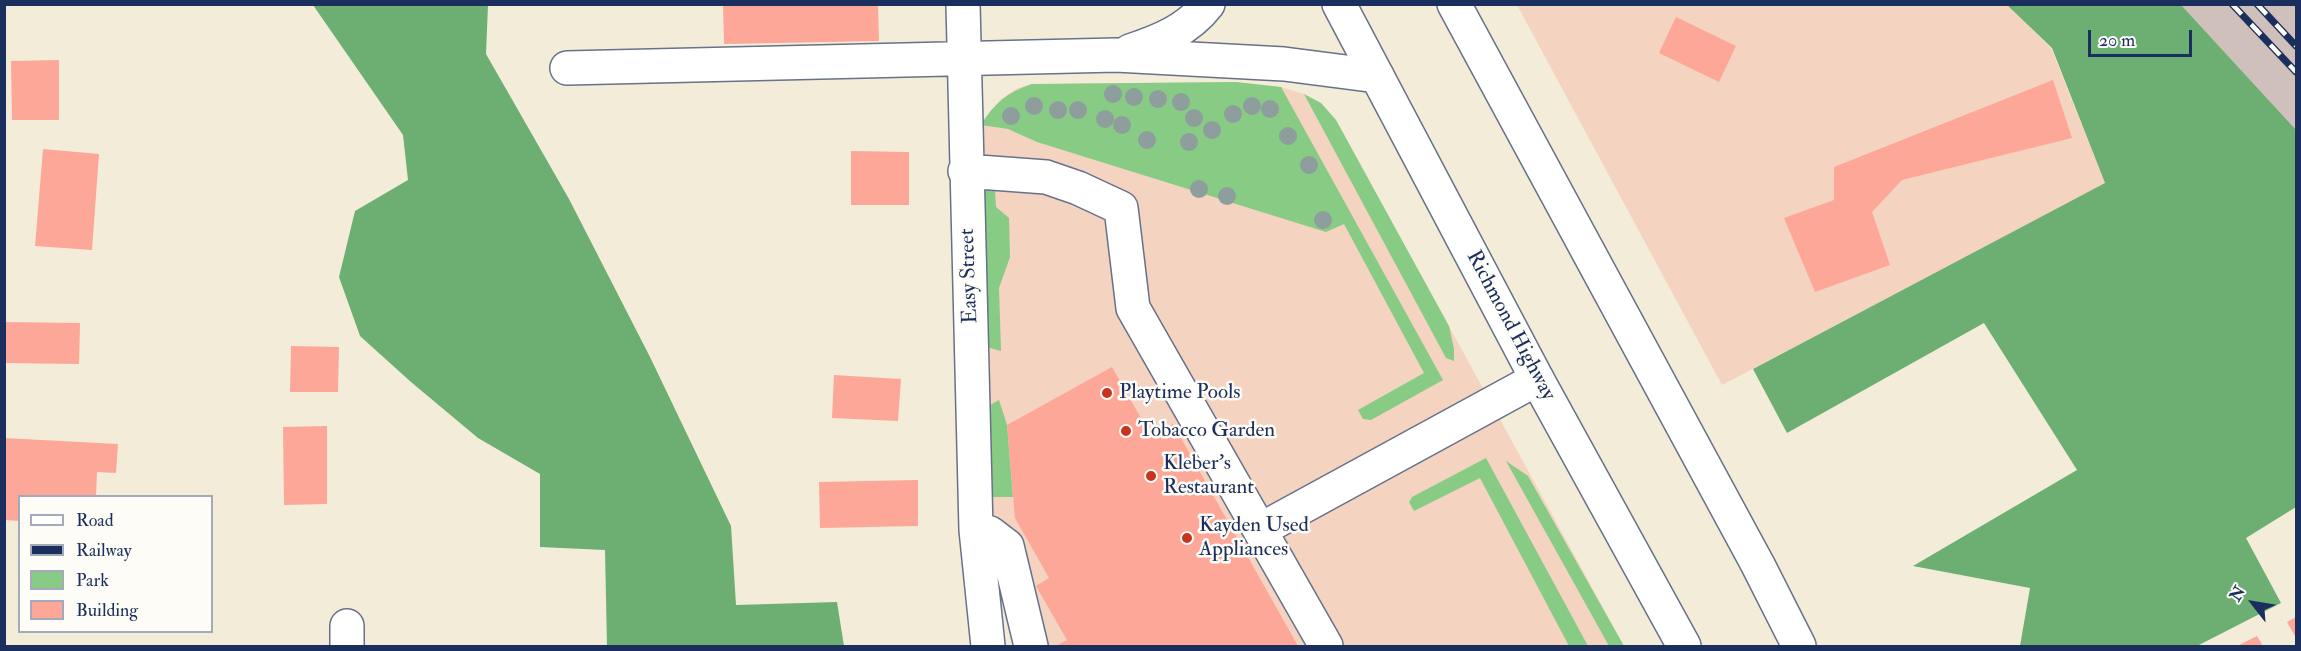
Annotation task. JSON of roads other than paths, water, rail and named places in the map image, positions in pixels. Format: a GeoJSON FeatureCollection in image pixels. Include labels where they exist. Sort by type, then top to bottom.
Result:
{"type":"FeatureCollection","features":[{"type":"Feature","properties":{"kind":"main road","name":"Easy Street"},"geometry":{"type":"LineString","coordinates":[[963,4],[965,171],[976,530],[988,646]]}},
{"type":"Feature","properties":{"kind":"main road"},"geometry":{"type":"LineString","coordinates":[[1116,55],[1170,36],[1199,15],[1208,4]]}},
{"type":"Feature","properties":{"kind":"main road","name":"Richmond Highway"},"geometry":{"type":"LineString","coordinates":[[1340,4],[1537,379],[1684,646]]}},
{"type":"Feature","properties":{"kind":"main road"},"geometry":{"type":"LineString","coordinates":[[1454,4],[1753,556],[1799,646]]}},
{"type":"Feature","properties":{"kind":"main road"},"geometry":{"type":"LineString","coordinates":[[567,68],[1116,55],[1284,64],[1377,76]]}},
{"type":"Feature","properties":{"kind":"main road"},"geometry":{"type":"LineString","coordinates":[[965,171],[1046,177],[1078,188],[1121,208],[1133,308],[1326,646]]}},
{"type":"Feature","properties":{"kind":"main road"},"geometry":{"type":"LineString","coordinates":[[1260,530],[1537,379]]}},
{"type":"Feature","properties":{"kind":"main road"},"geometry":{"type":"LineString","coordinates":[[976,530],[990,533],[1007,546],[1031,646]]}},
{"type":"Feature","properties":{"kind":"railway"},"geometry":{"type":"LineString","coordinates":[[2232,4],[2296,72]]}},
{"type":"Feature","properties":{"kind":"railway"},"geometry":{"type":"LineString","coordinates":[[2257,4],[2296,46]]}},
{"type":"Feature","properties":{"kind":"place","name":"Playtime Pools"},"geometry":{"type":"Point","coordinates":[1107,393]}},
{"type":"Feature","properties":{"kind":"place","name":"Tobacco Garden"},"geometry":{"type":"Point","coordinates":[1126,431]}},
{"type":"Feature","properties":{"kind":"place","name":"Kleber's Restaurant"},"geometry":{"type":"Point","coordinates":[1151,476]}},
{"type":"Feature","properties":{"kind":"place","name":"Kayden Used Appliances"},"geometry":{"type":"Point","coordinates":[1187,538]}}]}
